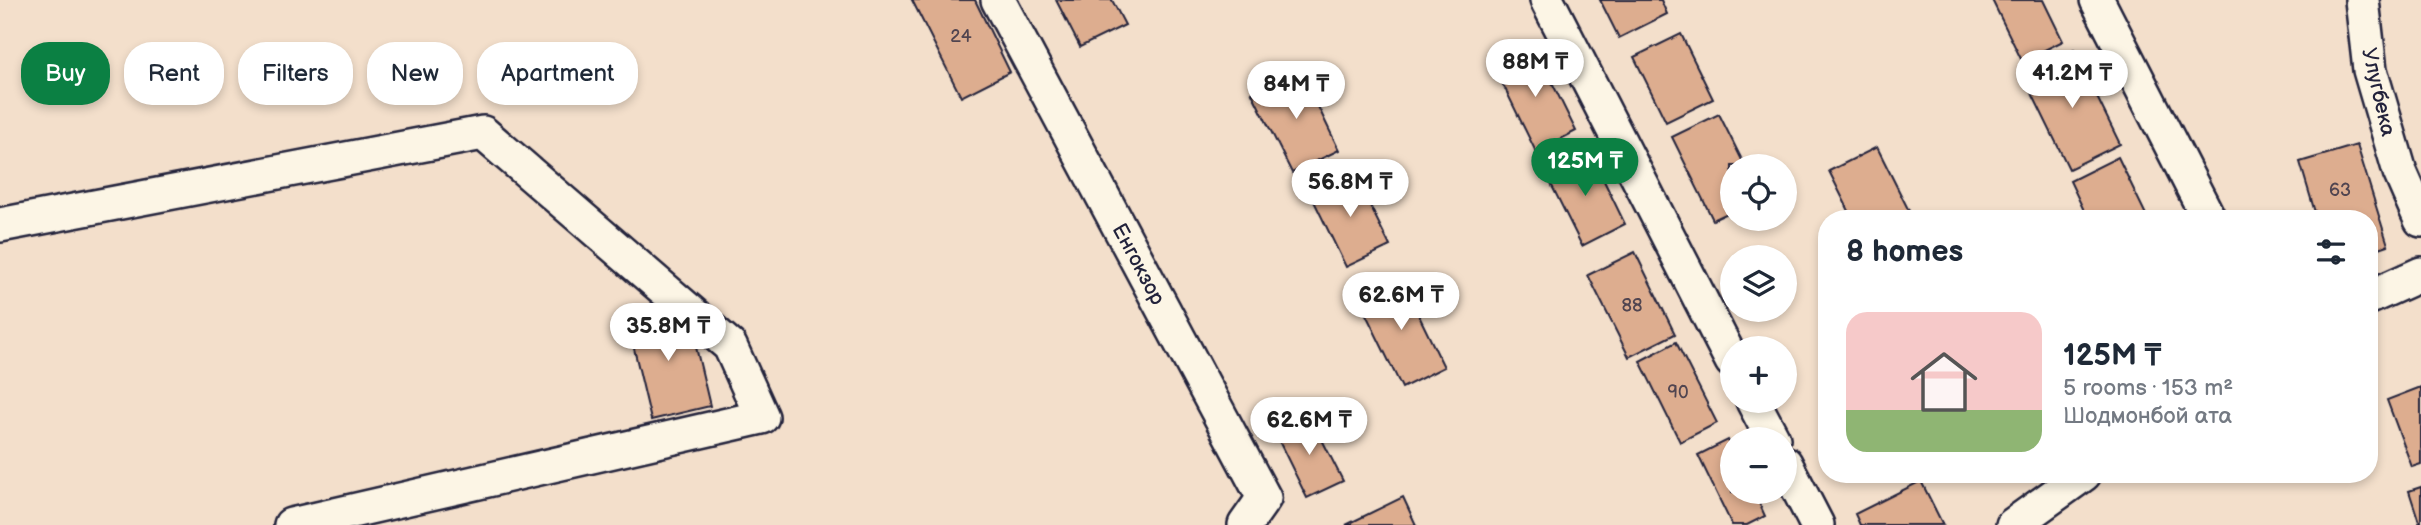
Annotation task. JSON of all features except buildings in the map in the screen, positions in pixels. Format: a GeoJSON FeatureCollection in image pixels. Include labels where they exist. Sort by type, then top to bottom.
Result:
{"type":"FeatureCollection","features":[{"type":"Feature","properties":{"kind":"street","name":"Енгокзор"},"geometry":{"type":"LineString","coordinates":[[998,0],[1264,498],[1245,525]]}},
{"type":"Feature","properties":{"kind":"street"},"geometry":{"type":"LineString","coordinates":[[1547,0],[1720,338]]}},
{"type":"Feature","properties":{"kind":"street"},"geometry":{"type":"LineString","coordinates":[[2097,0],[2204,210]]}},
{"type":"Feature","properties":{"kind":"street","name":"Улугбека"},"geometry":{"type":"LineString","coordinates":[[2362,0],[2370,70],[2400,172],[2421,220]]}},
{"type":"Feature","properties":{"kind":"street"},"geometry":{"type":"LineString","coordinates":[[0,225],[483,133],[730,346],[762,417],[291,525]]}},
{"type":"Feature","properties":{"kind":"street"},"geometry":{"type":"LineString","coordinates":[[2378,293],[2421,274]]}},
{"type":"Feature","properties":{"kind":"street"},"geometry":{"type":"LineString","coordinates":[[2013,525],[2071,483]]}},
{"type":"Feature","properties":{"kind":"street"},"geometry":{"type":"LineString","coordinates":[[1797,486],[1817,525]]}}]}
